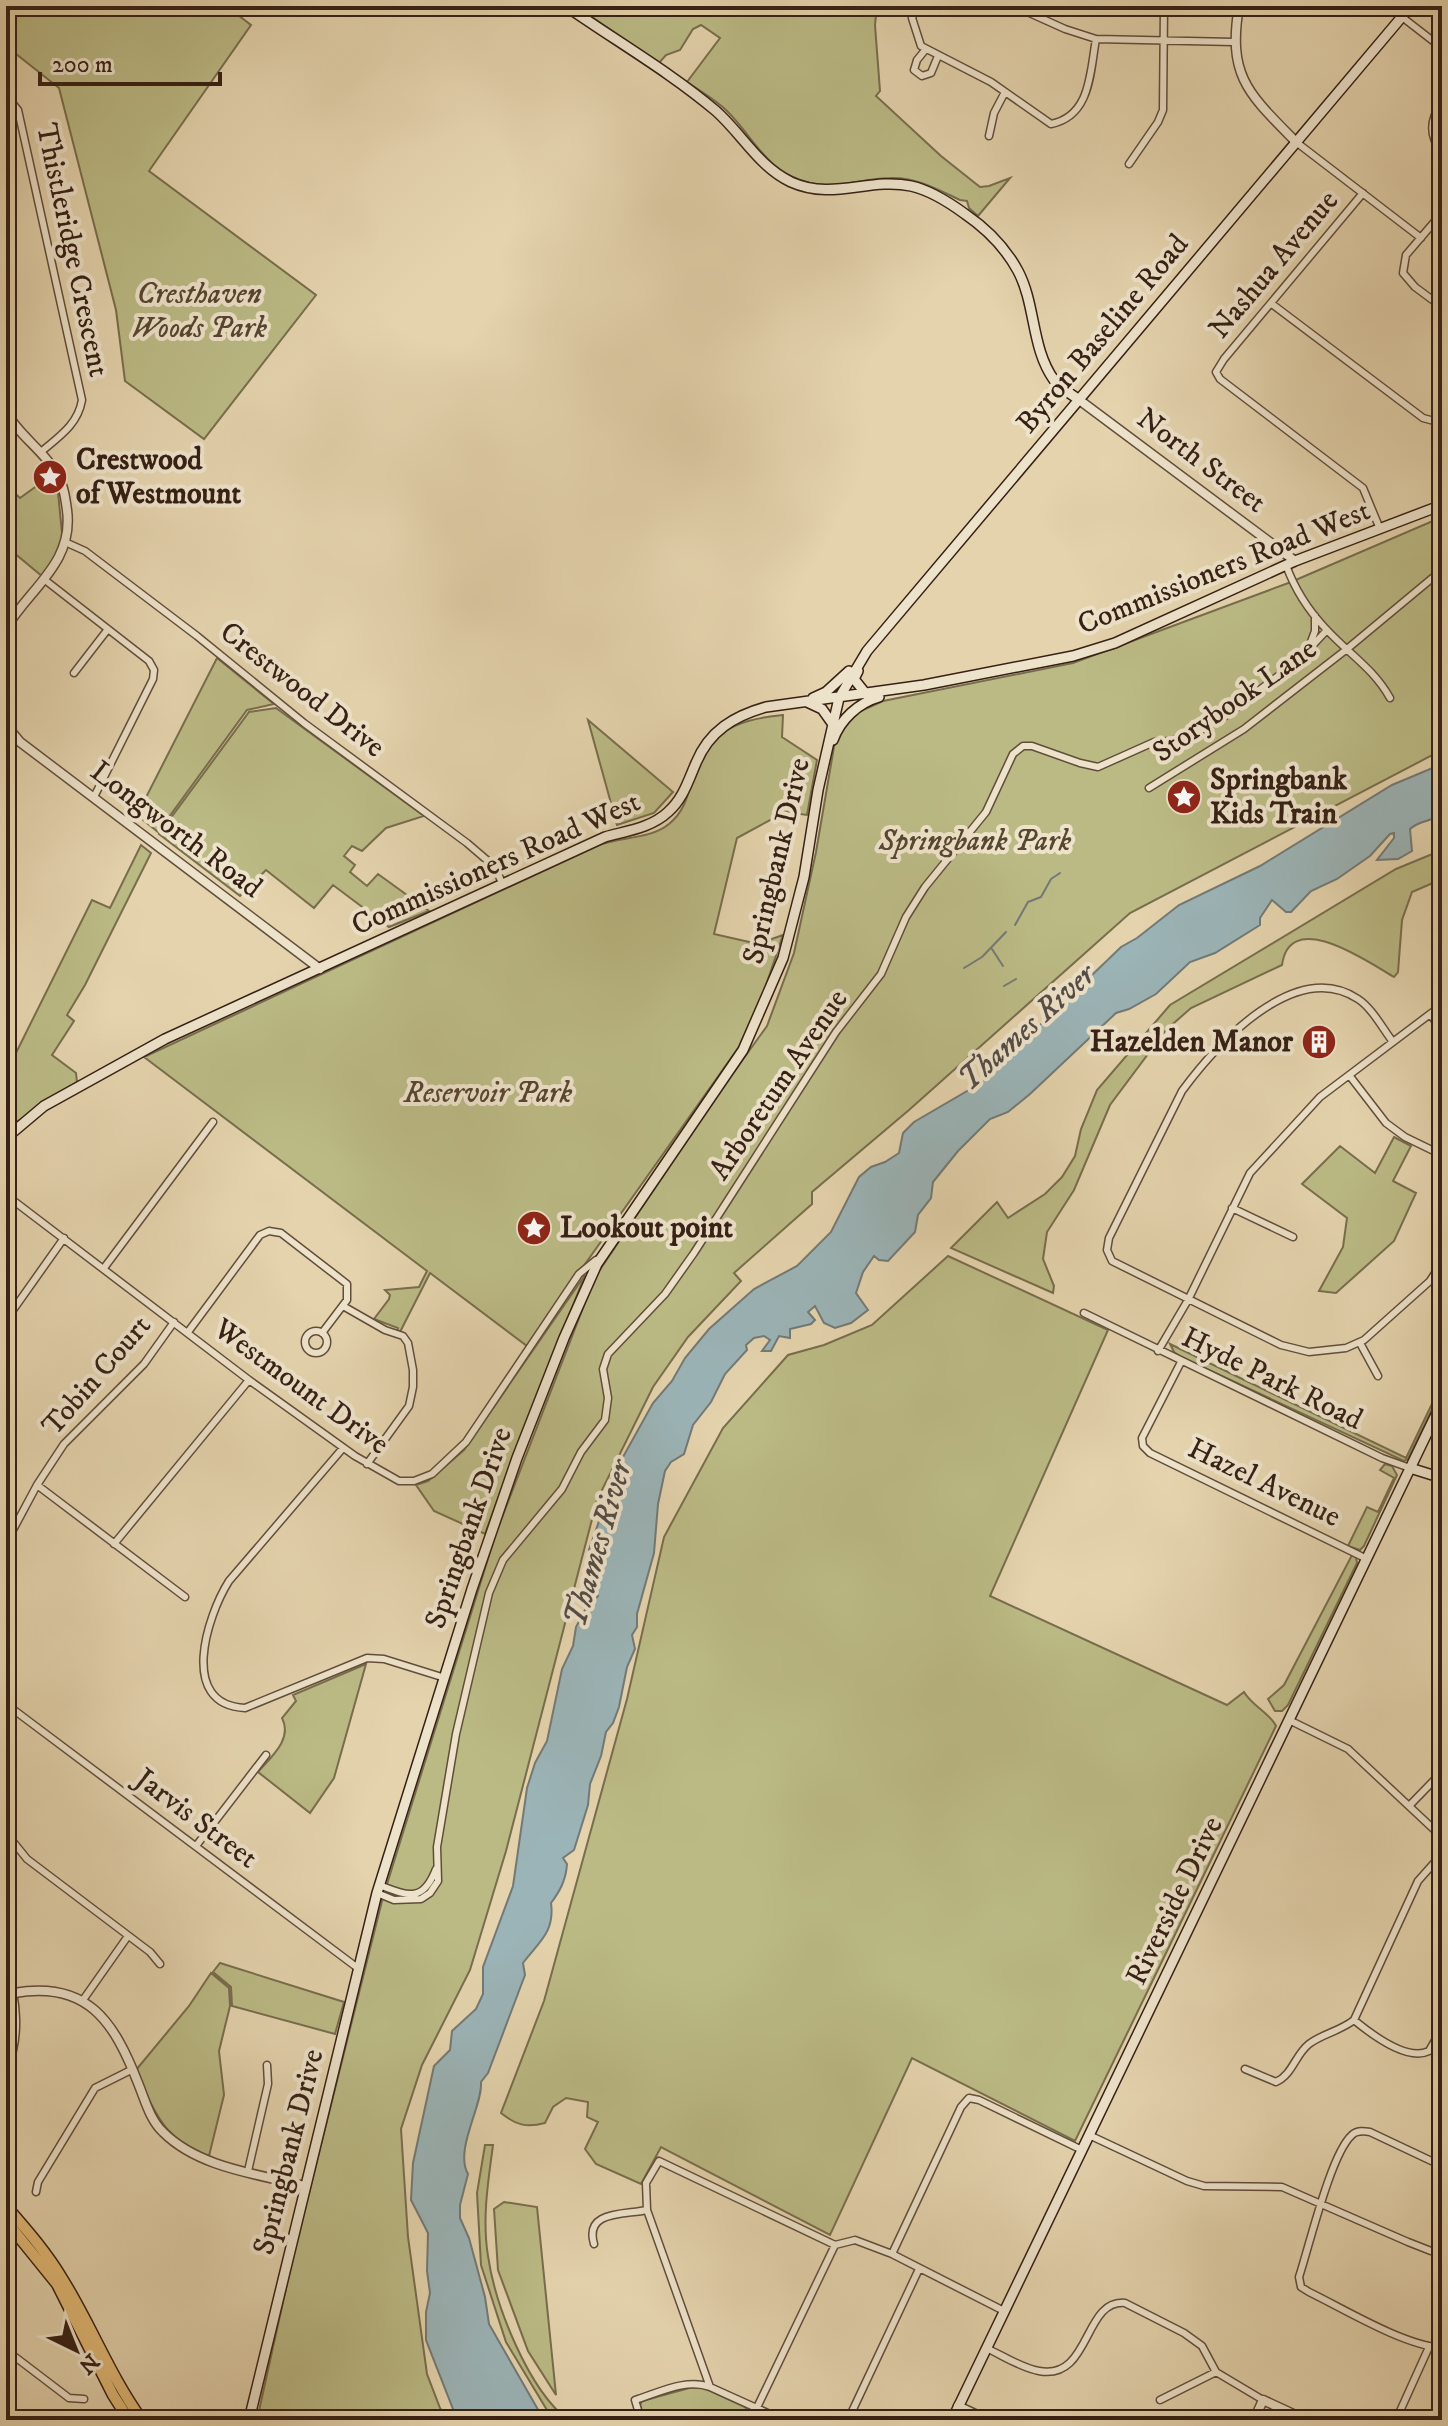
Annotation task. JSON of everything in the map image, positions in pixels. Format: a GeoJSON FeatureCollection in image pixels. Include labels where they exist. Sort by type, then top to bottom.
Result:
{"type":"FeatureCollection","features":[{"type":"Feature","properties":{"kind":"main road"},"geometry":{"type":"LineString","coordinates":[[566,6],[720,114],[763,163],[786,180],[801,186],[833,191],[883,184],[911,186],[964,213],[997,240],[1019,273],[1041,357],[1056,382],[1078,399]]}},
{"type":"Feature","properties":{"kind":"main road","name":"Byron Baseline Road"},"geometry":{"type":"LineString","coordinates":[[839,698],[867,651],[1411,6]]}},
{"type":"Feature","properties":{"kind":"main road","name":"Commissioners Road West"},"geometry":{"type":"LineString","coordinates":[[6,1138],[44,1106],[165,1039],[605,837],[660,819],[685,791],[702,750],[715,733],[732,719],[766,707],[917,687],[1073,656],[1115,643],[1291,563],[1442,505]]}},
{"type":"Feature","properties":{"kind":"main road"},"geometry":{"type":"LineString","coordinates":[[866,694],[854,679],[867,651]]}},
{"type":"Feature","properties":{"kind":"main road"},"geometry":{"type":"LineString","coordinates":[[807,702],[826,692],[867,651]]}},
{"type":"Feature","properties":{"kind":"main road"},"geometry":{"type":"LineString","coordinates":[[824,765],[836,730],[850,713],[872,699],[917,687]]}},
{"type":"Feature","properties":{"kind":"main road","name":"Springbank Drive"},"geometry":{"type":"LineString","coordinates":[[249,2420],[378,1889],[517,1458],[564,1338],[602,1255],[743,1050],[759,1019],[783,958],[804,877],[839,698]]}},
{"type":"Feature","properties":{"kind":"main road"},"geometry":{"type":"LineString","coordinates":[[807,702],[822,709],[832,723]]}},
{"type":"Feature","properties":{"kind":"main road","name":"Riverside Drive"},"geometry":{"type":"LineString","coordinates":[[952,2420],[1442,1402]]}},
{"type":"Feature","properties":{"kind":"main road","name":"Hyde Park Road"},"geometry":{"type":"LineString","coordinates":[[1410,1468],[1442,1478]]}},
{"type":"Feature","properties":{"kind":"main road"},"geometry":{"type":"LineString","coordinates":[[6,2206],[37,2241],[64,2280],[121,2390],[142,2420]]}},
{"type":"Feature","properties":{"kind":"main road"},"geometry":{"type":"LineString","coordinates":[[6,2221],[57,2284],[113,2395],[129,2420]]}},
{"type":"Feature","properties":{"kind":"street"},"geometry":{"type":"LineString","coordinates":[[917,6],[912,18],[921,46],[991,82],[1051,124],[1063,121],[1077,111],[1085,99],[1096,39]]}},
{"type":"Feature","properties":{"kind":"street"},"geometry":{"type":"LineString","coordinates":[[1014,6],[1096,39],[1234,42]]}},
{"type":"Feature","properties":{"kind":"street"},"geometry":{"type":"LineString","coordinates":[[1129,164],[1163,110],[1164,6]]}},
{"type":"Feature","properties":{"kind":"street"},"geometry":{"type":"LineString","coordinates":[[1239,6],[1234,42],[1239,71],[1251,93],[1296,142],[1421,238]]}},
{"type":"Feature","properties":{"kind":"street"},"geometry":{"type":"LineString","coordinates":[[1402,17],[1442,48]]}},
{"type":"Feature","properties":{"kind":"street"},"geometry":{"type":"LineString","coordinates":[[926,49],[914,70],[922,76],[931,73],[938,56]]}},
{"type":"Feature","properties":{"kind":"street"},"geometry":{"type":"LineString","coordinates":[[989,136],[994,113],[1005,92]]}},
{"type":"Feature","properties":{"kind":"street","name":"Thistleridge Crescent"},"geometry":{"type":"LineString","coordinates":[[6,95],[18,110],[82,400],[80,413],[72,425],[42,451]]}},
{"type":"Feature","properties":{"kind":"street"},"geometry":{"type":"LineString","coordinates":[[1442,104],[1436,111],[1432,134],[1442,152]]}},
{"type":"Feature","properties":{"kind":"street","name":"Nashua Avenue"},"geometry":{"type":"LineString","coordinates":[[1363,193],[1216,372],[1220,379],[1363,488],[1380,529]]}},
{"type":"Feature","properties":{"kind":"street"},"geometry":{"type":"LineString","coordinates":[[1442,213],[1406,255],[1403,273],[1415,287],[1442,307]]}},
{"type":"Feature","properties":{"kind":"street"},"geometry":{"type":"LineString","coordinates":[[1272,304],[1423,418],[1434,421],[1442,417]]}},
{"type":"Feature","properties":{"kind":"street","name":"North Street"},"geometry":{"type":"LineString","coordinates":[[1078,399],[1291,563]]}},
{"type":"Feature","properties":{"kind":"street"},"geometry":{"type":"LineString","coordinates":[[6,412],[19,430],[42,451],[56,472],[64,492],[68,517],[65,542],[57,563],[6,628]]}},
{"type":"Feature","properties":{"kind":"street","name":"Crestwood Drive"},"geometry":{"type":"LineString","coordinates":[[65,542],[85,551],[304,723],[467,843],[495,867],[502,883]]}},
{"type":"Feature","properties":{"kind":"street"},"geometry":{"type":"LineString","coordinates":[[1291,563],[1293,585],[1315,616],[1379,678],[1390,698]]}},
{"type":"Feature","properties":{"kind":"street","name":"Storybook Lane"},"geometry":{"type":"LineString","coordinates":[[1149,788],[1244,729],[1442,570]]}},
{"type":"Feature","properties":{"kind":"street"},"geometry":{"type":"LineString","coordinates":[[45,580],[149,661],[154,670],[153,679],[94,797]]}},
{"type":"Feature","properties":{"kind":"street"},"geometry":{"type":"LineString","coordinates":[[1307,652],[1315,631],[1315,616]]}},
{"type":"Feature","properties":{"kind":"street"},"geometry":{"type":"LineString","coordinates":[[74,673],[108,629]]}},
{"type":"Feature","properties":{"kind":"street","name":"Arboretum Avenue"},"geometry":{"type":"LineString","coordinates":[[378,1889],[394,1900],[421,1899],[430,1893],[438,1881],[437,1848],[456,1734],[489,1593],[503,1560],[562,1489],[581,1452],[605,1420],[608,1398],[603,1369],[608,1354],[665,1294],[694,1253],[836,1032],[881,974],[906,917],[925,887],[986,812],[1013,754],[1023,746],[1032,746],[1098,767],[1154,742],[1171,741],[1201,730],[1225,716],[1307,652],[1327,630]]}},
{"type":"Feature","properties":{"kind":"street","name":"Longworth Road"},"geometry":{"type":"LineString","coordinates":[[6,725],[17,739],[320,969]]}},
{"type":"Feature","properties":{"kind":"street"},"geometry":{"type":"LineString","coordinates":[[6,750],[17,739]]}},
{"type":"Feature","properties":{"kind":"street"},"geometry":{"type":"LineString","coordinates":[[1393,1042],[1360,1000],[1339,989],[1320,986],[1276,1001],[1242,1024],[1196,1071],[1182,1091],[1109,1238],[1107,1250],[1112,1261],[1188,1300],[1281,1345],[1309,1352],[1346,1348],[1360,1343],[1430,1281],[1442,1262]]}},
{"type":"Feature","properties":{"kind":"street"},"geometry":{"type":"LineString","coordinates":[[1158,1351],[1188,1300],[1250,1173],[1265,1154],[1320,1097],[1442,1005]]}},
{"type":"Feature","properties":{"kind":"street"},"geometry":{"type":"LineString","coordinates":[[1430,1014],[1442,1030]]}},
{"type":"Feature","properties":{"kind":"street"},"geometry":{"type":"LineString","coordinates":[[1349,1075],[1386,1123],[1405,1137],[1442,1155]]}},
{"type":"Feature","properties":{"kind":"street"},"geometry":{"type":"LineString","coordinates":[[104,1268],[213,1122]]}},
{"type":"Feature","properties":{"kind":"street","name":"Westmount Drive"},"geometry":{"type":"LineString","coordinates":[[6,1195],[249,1380],[343,1448],[399,1481],[414,1481],[432,1474],[466,1442],[579,1274],[602,1255]]}},
{"type":"Feature","properties":{"kind":"street"},"geometry":{"type":"LineString","coordinates":[[1232,1208],[1293,1237]]}},
{"type":"Feature","properties":{"kind":"street"},"geometry":{"type":"LineString","coordinates":[[188,1332],[260,1235],[269,1231],[281,1233],[347,1284],[349,1292],[343,1306],[322,1333]]}},
{"type":"Feature","properties":{"kind":"street"},"geometry":{"type":"LineString","coordinates":[[6,1320],[64,1238]]}},
{"type":"Feature","properties":{"kind":"street"},"geometry":{"type":"LineString","coordinates":[[343,1306],[385,1330],[403,1336],[408,1343],[413,1370],[409,1406],[367,1464]]}},
{"type":"Feature","properties":{"kind":"street","name":"Hyde Park Road"},"geometry":{"type":"LineString","coordinates":[[1084,1313],[1382,1458],[1410,1468]]}},
{"type":"Feature","properties":{"kind":"street","name":"Tobin Court"},"geometry":{"type":"LineString","coordinates":[[6,1543],[37,1485],[64,1444],[144,1364],[174,1322]]}},
{"type":"Feature","properties":{"kind":"street"},"geometry":{"type":"LineString","coordinates":[[1360,1343],[1378,1376]]}},
{"type":"Feature","properties":{"kind":"street","name":"Hazel Avenue"},"geometry":{"type":"LineString","coordinates":[[1181,1362],[1142,1438],[1143,1446],[1150,1453],[1367,1559]]}},
{"type":"Feature","properties":{"kind":"street"},"geometry":{"type":"LineString","coordinates":[[114,1544],[249,1380]]}},
{"type":"Feature","properties":{"kind":"street"},"geometry":{"type":"LineString","coordinates":[[343,1448],[229,1581],[213,1615],[203,1660],[204,1679],[223,1703],[229,1707],[245,1708],[367,1658],[384,1659],[445,1678]]}},
{"type":"Feature","properties":{"kind":"street"},"geometry":{"type":"LineString","coordinates":[[37,1485],[185,1597]]}},
{"type":"Feature","properties":{"kind":"street","name":"Jarvis Street"},"geometry":{"type":"LineString","coordinates":[[6,1707],[359,1969]]}},
{"type":"Feature","properties":{"kind":"street"},"geometry":{"type":"LineString","coordinates":[[1289,1720],[1348,1749],[1442,1837]]}},
{"type":"Feature","properties":{"kind":"street"},"geometry":{"type":"LineString","coordinates":[[196,1846],[266,1755]]}},
{"type":"Feature","properties":{"kind":"street"},"geometry":{"type":"LineString","coordinates":[[1409,1806],[1442,1772]]}},
{"type":"Feature","properties":{"kind":"street"},"geometry":{"type":"LineString","coordinates":[[6,1833],[27,1859],[160,1964]]}},
{"type":"Feature","properties":{"kind":"street"},"geometry":{"type":"LineString","coordinates":[[1245,2069],[1276,2082],[1286,2078],[1301,2052],[1311,2042],[1343,2029],[1354,2020],[1418,1881],[1442,1854]]}},
{"type":"Feature","properties":{"kind":"street"},"geometry":{"type":"LineString","coordinates":[[83,2000],[128,1936]]}},
{"type":"Feature","properties":{"kind":"street"},"geometry":{"type":"LineString","coordinates":[[6,1969],[15,2025],[6,2068]]}},
{"type":"Feature","properties":{"kind":"street"},"geometry":{"type":"LineString","coordinates":[[10,1994],[49,1990],[68,1993],[83,2000],[105,2019],[133,2069],[150,2114],[162,2132],[192,2155],[305,2186]]}},
{"type":"Feature","properties":{"kind":"street"},"geometry":{"type":"LineString","coordinates":[[1354,2020],[1375,2038],[1414,2054],[1429,2051],[1442,2028]]}},
{"type":"Feature","properties":{"kind":"street"},"geometry":{"type":"LineString","coordinates":[[248,2171],[268,2084],[267,2065]]}},
{"type":"Feature","properties":{"kind":"street"},"geometry":{"type":"LineString","coordinates":[[36,2192],[38,2182],[95,2088],[133,2069]]}},
{"type":"Feature","properties":{"kind":"street"},"geometry":{"type":"LineString","coordinates":[[892,2254],[961,2107],[969,2098],[1082,2150]]}},
{"type":"Feature","properties":{"kind":"street"},"geometry":{"type":"LineString","coordinates":[[1442,2166],[1370,2132],[1353,2134],[1341,2151],[1319,2204],[1319,2215],[1299,2277],[1301,2287],[1429,2347],[1442,2348]]}},
{"type":"Feature","properties":{"kind":"street"},"geometry":{"type":"LineString","coordinates":[[1089,2135],[1187,2181],[1204,2186],[1282,2187],[1408,2242],[1442,2252]]}},
{"type":"Feature","properties":{"kind":"street"},"geometry":{"type":"LineString","coordinates":[[710,2387],[647,2210],[644,2190],[659,2161],[835,2245],[855,2240],[892,2254],[1004,2311]]}},
{"type":"Feature","properties":{"kind":"street"},"geometry":{"type":"LineString","coordinates":[[594,2244],[592,2236],[596,2222],[602,2217],[647,2210]]}},
{"type":"Feature","properties":{"kind":"street"},"geometry":{"type":"LineString","coordinates":[[751,2420],[835,2245]]}},
{"type":"Feature","properties":{"kind":"street"},"geometry":{"type":"LineString","coordinates":[[848,2420],[919,2269]]}},
{"type":"Feature","properties":{"kind":"street"},"geometry":{"type":"LineString","coordinates":[[986,2348],[1038,2371],[1051,2372],[1064,2367],[1076,2357],[1102,2310],[1115,2302],[1125,2303],[1184,2333],[1202,2346],[1216,2372],[1263,2400],[1306,2420]]}},
{"type":"Feature","properties":{"kind":"street"},"geometry":{"type":"LineString","coordinates":[[1396,2420],[1429,2347]]}},
{"type":"Feature","properties":{"kind":"street"},"geometry":{"type":"LineString","coordinates":[[6,2350],[69,2398],[84,2399]]}},
{"type":"Feature","properties":{"kind":"street"},"geometry":{"type":"LineString","coordinates":[[1160,2400],[1216,2372]]}},
{"type":"Feature","properties":{"kind":"street"},"geometry":{"type":"LineString","coordinates":[[641,2420],[635,2400],[695,2384],[710,2387],[783,2420]]}},
{"type":"Feature","properties":{"kind":"street"},"geometry":{"type":"LineString","coordinates":[[1254,2420],[1263,2400]]}},
{"type":"Feature","properties":{"kind":"street"},"geometry":{"type":"LineString","coordinates":[[958,2406],[988,2420]]}},
{"type":"Feature","properties":{"kind":"green space","name":"Cresthaven Woods Park"},"geometry":{"type":"Polygon","coordinates":[[[6,6],[226,6],[251,25],[149,171],[316,295],[204,439],[125,381],[116,310],[59,88],[6,46],[6,6]]]}},
{"type":"Feature","properties":{"kind":"green space"},"geometry":{"type":"Polygon","coordinates":[[[576,6],[877,6],[875,25],[880,91],[876,96],[980,187],[1010,178],[978,216],[969,208],[967,201],[909,179],[820,185],[795,178],[772,163],[723,107],[687,82],[720,38],[701,25],[693,29],[680,50],[666,55],[659,63],[576,6]]]}},
{"type":"Feature","properties":{"kind":"green space"},"geometry":{"type":"Polygon","coordinates":[[[56,472],[63,543],[43,577],[14,553],[6,562],[6,485],[20,498],[56,472]]]}},
{"type":"Feature","properties":{"kind":"green space","name":"Springbank Park"},"geometry":{"type":"Polygon","coordinates":[[[1442,517],[1442,750],[1130,913],[812,1192],[812,1204],[734,1273],[741,1281],[688,1337],[653,1387],[597,1500],[506,1851],[470,1970],[422,2065],[401,2129],[408,2237],[427,2374],[440,2408],[449,2420],[257,2420],[292,2261],[383,1897],[496,1533],[595,1277],[767,1026],[794,953],[816,852],[835,741],[852,715],[883,701],[1073,663],[1291,582],[1442,517]]]}},
{"type":"Feature","properties":{"kind":"green space"},"geometry":{"type":"Polygon","coordinates":[[[217,658],[274,704],[247,710],[158,832],[137,815],[217,658]]]}},
{"type":"Feature","properties":{"kind":"green space"},"geometry":{"type":"Polygon","coordinates":[[[276,708],[424,816],[386,828],[362,851],[352,846],[344,856],[355,865],[350,872],[367,886],[378,874],[429,911],[389,927],[333,885],[314,908],[266,870],[240,896],[159,834],[249,712],[276,708]]]}},
{"type":"Feature","properties":{"kind":"green space","name":"Reservoir Park"},"geometry":{"type":"Polygon","coordinates":[[[783,715],[782,737],[817,760],[807,815],[785,812],[737,838],[714,934],[758,944],[783,935],[759,1006],[741,1044],[527,1346],[430,1273],[400,1332],[398,1328],[374,1319],[389,1299],[390,1295],[385,1290],[419,1287],[427,1271],[144,1057],[599,845],[662,829],[681,809],[700,759],[715,739],[746,722],[783,715]]]}},
{"type":"Feature","properties":{"kind":"green space"},"geometry":{"type":"Polygon","coordinates":[[[588,720],[673,792],[654,813],[617,825],[588,720]]]}},
{"type":"Feature","properties":{"kind":"green space"},"geometry":{"type":"Polygon","coordinates":[[[141,845],[151,853],[67,1015],[74,1021],[52,1055],[76,1073],[77,1082],[12,1125],[6,1123],[6,1073],[92,900],[110,908],[141,845]]]}},
{"type":"Feature","properties":{"kind":"green space"},"geometry":{"type":"Polygon","coordinates":[[[1442,850],[1442,879],[1412,892],[1402,920],[1398,972],[1394,977],[1349,951],[1314,939],[1299,940],[1288,948],[1282,965],[1191,1008],[1166,1030],[1110,1105],[1074,1190],[1047,1232],[1043,1259],[1054,1286],[1053,1293],[951,1248],[997,1202],[1008,1218],[1045,1194],[1062,1177],[1075,1156],[1081,1129],[1097,1090],[1170,1005],[1396,869],[1442,850]]]}},
{"type":"Feature","properties":{"kind":"green space"},"geometry":{"type":"Polygon","coordinates":[[[1394,1137],[1411,1146],[1393,1181],[1416,1193],[1394,1241],[1336,1293],[1319,1291],[1343,1247],[1347,1218],[1302,1184],[1340,1146],[1375,1173],[1394,1137]]]}},
{"type":"Feature","properties":{"kind":"green space"},"geometry":{"type":"Polygon","coordinates":[[[948,1256],[1108,1330],[990,1596],[1227,1705],[1244,1692],[1276,1726],[1075,2141],[912,2058],[830,2235],[661,2147],[641,2184],[596,2164],[585,2149],[598,2122],[587,2117],[588,2102],[566,2098],[553,2107],[545,2123],[538,2124],[522,2124],[501,2113],[544,2001],[627,1699],[664,1537],[723,1428],[788,1355],[824,1345],[872,1325],[948,1256]]]}},
{"type":"Feature","properties":{"kind":"green space"},"geometry":{"type":"Polygon","coordinates":[[[585,1275],[485,1534],[434,1511],[416,1485],[428,1481],[464,1450],[585,1275]]]}},
{"type":"Feature","properties":{"kind":"green space"},"geometry":{"type":"Polygon","coordinates":[[[1170,1344],[1406,1458],[1442,1383],[1442,1389],[1408,1459],[1404,1461],[1181,1357],[1170,1344]]]}},
{"type":"Feature","properties":{"kind":"green space"},"geometry":{"type":"Polygon","coordinates":[[[1385,1464],[1392,1466],[1397,1475],[1364,1546],[1360,1550],[1348,1546],[1367,1507],[1378,1512],[1394,1478],[1380,1470],[1385,1464]]]}},
{"type":"Feature","properties":{"kind":"green space"},"geometry":{"type":"Polygon","coordinates":[[[1352,1555],[1357,1563],[1288,1705],[1282,1711],[1275,1711],[1268,1699],[1284,1685],[1352,1555]]]}},
{"type":"Feature","properties":{"kind":"green space"},"geometry":{"type":"Polygon","coordinates":[[[366,1664],[334,1778],[310,1813],[258,1772],[283,1740],[285,1726],[282,1718],[296,1701],[293,1695],[366,1664]]]}},
{"type":"Feature","properties":{"kind":"green space"},"geometry":{"type":"Polygon","coordinates":[[[220,1963],[344,2002],[335,2034],[232,2006],[231,1987],[213,1972],[220,1963]]]}},
{"type":"Feature","properties":{"kind":"green space"},"geometry":{"type":"Polygon","coordinates":[[[211,1973],[229,1988],[230,2006],[219,2051],[224,2095],[209,2156],[170,2133],[155,2111],[136,2070],[189,2006],[211,1973]]]}},
{"type":"Feature","properties":{"kind":"green space"},"geometry":{"type":"Polygon","coordinates":[[[485,2145],[493,2145],[486,2228],[488,2256],[498,2298],[527,2367],[553,2406],[568,2420],[553,2420],[506,2342],[481,2265],[477,2193],[485,2145]]]}},
{"type":"Feature","properties":{"kind":"green space"},"geometry":{"type":"Polygon","coordinates":[[[504,2202],[537,2207],[556,2395],[528,2351],[498,2270],[494,2209],[504,2202]]]}},
{"type":"Feature","properties":{"kind":"green space"},"geometry":{"type":"Polygon","coordinates":[[[693,2387],[704,2388],[745,2407],[748,2411],[746,2420],[644,2420],[640,2405],[642,2401],[693,2387]]]}},
{"type":"Feature","properties":{"kind":"water","name":"Thames River"},"geometry":{"type":"Polygon","coordinates":[[[1442,764],[1442,813],[1410,829],[1412,851],[1398,859],[1377,860],[1394,838],[1394,833],[1390,834],[1370,856],[1337,879],[1311,891],[1291,912],[1286,912],[1272,900],[1260,918],[1260,925],[1215,953],[1190,962],[1156,994],[1116,1013],[1030,1094],[1008,1112],[990,1119],[958,1151],[933,1182],[931,1198],[918,1215],[915,1232],[888,1261],[874,1256],[863,1272],[856,1293],[868,1310],[851,1323],[835,1328],[824,1323],[815,1306],[808,1312],[815,1320],[811,1324],[790,1329],[790,1338],[779,1336],[771,1351],[762,1351],[770,1340],[764,1336],[754,1338],[725,1374],[711,1402],[693,1425],[684,1454],[671,1462],[665,1471],[658,1504],[654,1553],[637,1614],[637,1627],[632,1635],[635,1649],[627,1667],[619,1707],[606,1732],[574,1850],[563,1858],[567,1864],[565,1875],[551,1903],[551,1922],[523,1963],[525,1975],[488,2073],[481,2082],[464,2153],[468,2174],[460,2218],[469,2238],[489,2324],[544,2420],[461,2420],[453,2409],[426,2340],[430,2293],[428,2233],[411,2200],[413,2163],[434,2066],[450,2050],[452,2031],[476,2009],[483,1994],[483,1967],[513,1886],[527,1788],[535,1763],[547,1741],[562,1669],[573,1646],[576,1627],[586,1608],[598,1596],[588,1576],[589,1550],[609,1482],[653,1403],[709,1329],[754,1289],[797,1266],[831,1232],[859,1177],[871,1167],[899,1153],[903,1133],[914,1122],[979,1084],[1121,947],[1179,905],[1260,866],[1392,785],[1442,764]]]}},
{"type":"Feature","properties":{"kind":"waterway"},"geometry":{"type":"LineString","coordinates":[[1015,925],[1028,902],[1041,897],[1051,879],[1060,873]]}},
{"type":"Feature","properties":{"kind":"waterway"},"geometry":{"type":"LineString","coordinates":[[964,968],[982,957],[1006,932]]}},
{"type":"Feature","properties":{"kind":"waterway"},"geometry":{"type":"LineString","coordinates":[[992,949],[1003,966]]}},
{"type":"Feature","properties":{"kind":"waterway"},"geometry":{"type":"LineString","coordinates":[[1004,986],[1016,979]]}},
{"type":"Feature","properties":{"kind":"place","name":"Crestwood of Westmount"},"geometry":{"type":"Point","coordinates":[50,477]}},
{"type":"Feature","properties":{"kind":"place","name":"Springbank Kids Train"},"geometry":{"type":"Point","coordinates":[1184,797]}},
{"type":"Feature","properties":{"kind":"place","name":"Hazelden Manor"},"geometry":{"type":"Point","coordinates":[1319,1042]}},
{"type":"Feature","properties":{"kind":"place","name":"Lookout point"},"geometry":{"type":"Point","coordinates":[534,1228]}}]}
